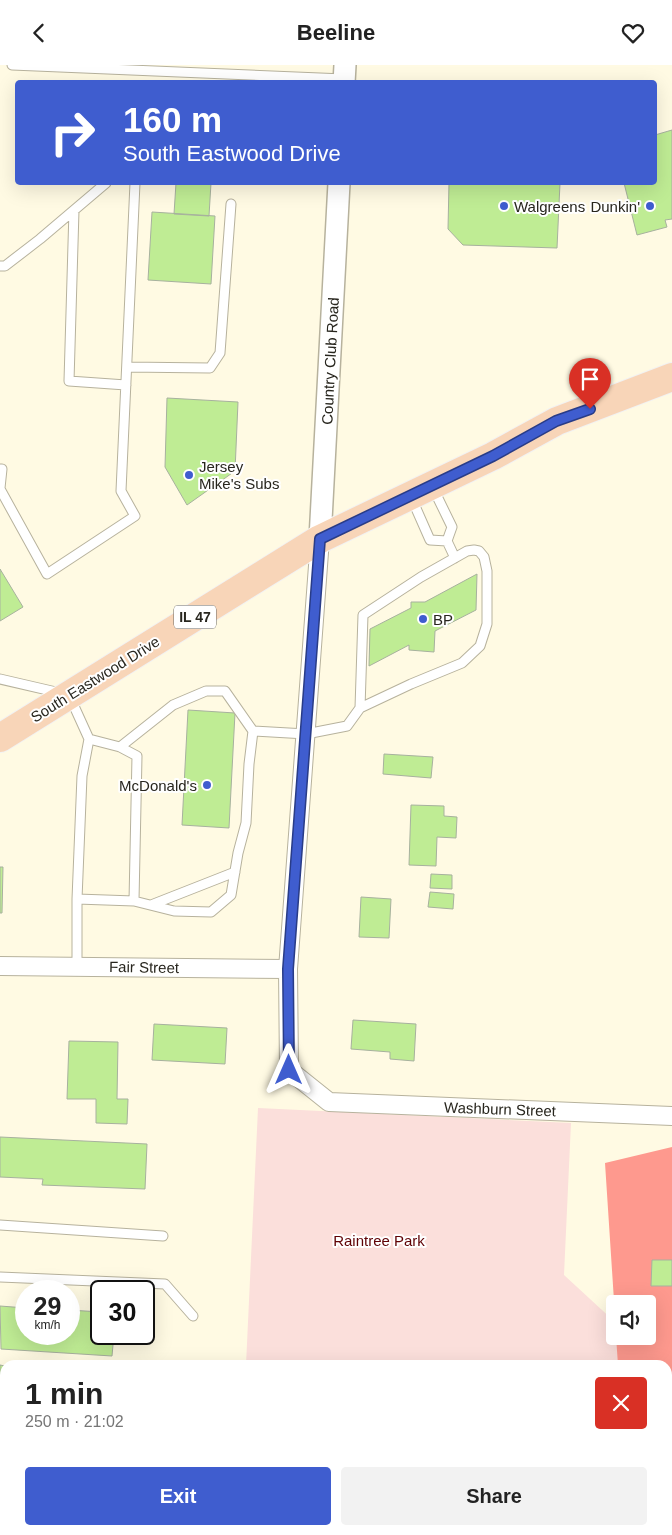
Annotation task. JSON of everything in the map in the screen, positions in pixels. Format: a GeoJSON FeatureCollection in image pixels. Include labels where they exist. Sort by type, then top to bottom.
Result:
{"type":"FeatureCollection","features":[{"type":"Feature","properties":{"kind":"main road","name":"South Eastwood Drive"},"geometry":{"type":"LineString","coordinates":[[0,738],[320,539],[493,456],[556,421],[672,377]]}},
{"type":"Feature","properties":{"kind":"street","name":"Country Club Road"},"geometry":{"type":"LineString","coordinates":[[320,539],[339,185]]}},
{"type":"Feature","properties":{"kind":"street"},"geometry":{"type":"LineString","coordinates":[[288,969],[320,539]]}},
{"type":"Feature","properties":{"kind":"street","name":"Fair Street"},"geometry":{"type":"LineString","coordinates":[[0,966],[288,969]]}},
{"type":"Feature","properties":{"kind":"street","name":"Washburn Street"},"geometry":{"type":"LineString","coordinates":[[288,969],[289,1070],[329,1102],[672,1116]]}},
{"type":"Feature","properties":{"kind":"lane"},"geometry":{"type":"LineString","coordinates":[[12,65],[344,75]]}},
{"type":"Feature","properties":{"kind":"lane"},"geometry":{"type":"LineString","coordinates":[[0,266],[5,266],[12,261],[104,185]]}},
{"type":"Feature","properties":{"kind":"lane"},"geometry":{"type":"LineString","coordinates":[[0,469],[2,469],[0,488],[47,574],[135,516],[121,491],[134,185]]}},
{"type":"Feature","properties":{"kind":"lane"},"geometry":{"type":"LineString","coordinates":[[126,367],[210,368],[220,353],[231,204]]}},
{"type":"Feature","properties":{"kind":"lane"},"geometry":{"type":"LineString","coordinates":[[74,210],[69,381],[126,385]]}},
{"type":"Feature","properties":{"kind":"lane"},"geometry":{"type":"LineString","coordinates":[[422,491],[430,540],[447,541]]}},
{"type":"Feature","properties":{"kind":"lane"},"geometry":{"type":"LineString","coordinates":[[422,491],[452,527],[447,541],[455,558]]}},
{"type":"Feature","properties":{"kind":"lane"},"geometry":{"type":"LineString","coordinates":[[253,731],[306,733],[347,726],[360,708],[411,683],[462,663],[480,646],[486,624],[487,571],[484,557],[479,551],[467,551],[421,577],[363,615],[360,708]]}},
{"type":"Feature","properties":{"kind":"lane"},"geometry":{"type":"LineString","coordinates":[[0,679],[69,695],[89,739],[82,776],[77,899],[77,967]]}},
{"type":"Feature","properties":{"kind":"lane"},"geometry":{"type":"LineString","coordinates":[[77,899],[134,901],[174,911],[211,911],[231,895],[246,823],[253,731],[225,691],[206,691],[173,705],[120,747]]}},
{"type":"Feature","properties":{"kind":"lane"},"geometry":{"type":"LineString","coordinates":[[89,739],[120,747],[137,757],[134,901]]}},
{"type":"Feature","properties":{"kind":"lane"},"geometry":{"type":"LineString","coordinates":[[151,905],[235,872]]}},
{"type":"Feature","properties":{"kind":"lane"},"geometry":{"type":"LineString","coordinates":[[0,1225],[163,1236]]}},
{"type":"Feature","properties":{"kind":"lane"},"geometry":{"type":"LineString","coordinates":[[0,1277],[165,1284],[192,1316]]}},
{"type":"Feature","properties":{"kind":"green space","name":"Raintree Park"},"geometry":{"type":"Polygon","coordinates":[[[258,1108],[571,1123],[564,1275],[606,1314],[606,1345],[640,1345],[656,1360],[246,1360],[258,1108]]]}},
{"type":"Feature","properties":{"kind":"shaded area"},"geometry":{"type":"Polygon","coordinates":[[[672,1147],[672,1360],[618,1360],[617,1345],[656,1345],[656,1295],[614,1295],[605,1163],[672,1147]]]}},
{"type":"Feature","properties":{"kind":"building"},"geometry":{"type":"Polygon","coordinates":[[[672,130],[672,219],[665,220],[667,227],[637,235],[624,185],[657,185],[657,134],[672,130]]]}},
{"type":"Feature","properties":{"kind":"building"},"geometry":{"type":"Polygon","coordinates":[[[176,185],[211,185],[209,216],[174,214],[176,185]]]}},
{"type":"Feature","properties":{"kind":"building","name":"Walgreens"},"geometry":{"type":"Polygon","coordinates":[[[449,185],[560,185],[557,248],[463,245],[448,229],[449,185]]]}},
{"type":"Feature","properties":{"kind":"building"},"geometry":{"type":"Polygon","coordinates":[[[152,212],[215,216],[211,284],[148,280],[152,212]]]}},
{"type":"Feature","properties":{"kind":"building"},"geometry":{"type":"Polygon","coordinates":[[[167,398],[238,402],[235,471],[187,505],[165,467],[167,398]]]}},
{"type":"Feature","properties":{"kind":"building"},"geometry":{"type":"Polygon","coordinates":[[[0,569],[23,607],[0,621],[0,569]]]}},
{"type":"Feature","properties":{"kind":"building","name":"BP"},"geometry":{"type":"Polygon","coordinates":[[[477,574],[476,610],[435,631],[434,652],[409,650],[409,645],[369,666],[370,629],[411,608],[411,602],[425,602],[477,574]]]}},
{"type":"Feature","properties":{"kind":"building","name":"McDonald's"},"geometry":{"type":"Polygon","coordinates":[[[188,710],[235,713],[229,828],[182,825],[188,710]]]}},
{"type":"Feature","properties":{"kind":"building"},"geometry":{"type":"Polygon","coordinates":[[[384,754],[433,757],[431,778],[383,774],[384,754]]]}},
{"type":"Feature","properties":{"kind":"building"},"geometry":{"type":"Polygon","coordinates":[[[411,805],[444,806],[444,816],[457,817],[456,838],[437,837],[436,866],[409,865],[411,805]]]}},
{"type":"Feature","properties":{"kind":"building"},"geometry":{"type":"Polygon","coordinates":[[[0,867],[3,867],[2,913],[0,913],[0,867]]]}},
{"type":"Feature","properties":{"kind":"building"},"geometry":{"type":"Polygon","coordinates":[[[431,874],[452,875],[452,889],[430,888],[431,874]]]}},
{"type":"Feature","properties":{"kind":"building"},"geometry":{"type":"Polygon","coordinates":[[[430,892],[454,894],[453,909],[428,907],[430,892]]]}},
{"type":"Feature","properties":{"kind":"building"},"geometry":{"type":"Polygon","coordinates":[[[361,897],[391,899],[389,938],[359,937],[361,897]]]}},
{"type":"Feature","properties":{"kind":"building"},"geometry":{"type":"Polygon","coordinates":[[[353,1020],[416,1024],[414,1061],[390,1059],[390,1052],[351,1049],[353,1020]]]}},
{"type":"Feature","properties":{"kind":"building"},"geometry":{"type":"Polygon","coordinates":[[[154,1024],[227,1028],[225,1064],[152,1060],[154,1024]]]}},
{"type":"Feature","properties":{"kind":"building"},"geometry":{"type":"Polygon","coordinates":[[[69,1041],[118,1042],[117,1099],[128,1099],[127,1124],[96,1123],[96,1099],[67,1099],[69,1041]]]}},
{"type":"Feature","properties":{"kind":"building"},"geometry":{"type":"Polygon","coordinates":[[[0,1137],[147,1144],[145,1189],[42,1185],[43,1179],[0,1177],[0,1137]]]}},
{"type":"Feature","properties":{"kind":"building"},"geometry":{"type":"Polygon","coordinates":[[[652,1260],[672,1260],[672,1286],[651,1286],[652,1260]]]}},
{"type":"Feature","properties":{"kind":"building"},"geometry":{"type":"Polygon","coordinates":[[[0,1306],[15,1307],[15,1345],[80,1345],[80,1311],[90,1311],[90,1345],[113,1345],[112,1356],[1,1349],[0,1306]]]}},
{"type":"Feature","properties":{"kind":"place","name":"Walgreens"},"geometry":{"type":"Point","coordinates":[504,206]}},
{"type":"Feature","properties":{"kind":"place","name":"Dunkin'"},"geometry":{"type":"Point","coordinates":[650,206]}},
{"type":"Feature","properties":{"kind":"place","name":"Jersey Mike's Subs"},"geometry":{"type":"Point","coordinates":[189,475]}},
{"type":"Feature","properties":{"kind":"place","name":"BP"},"geometry":{"type":"Point","coordinates":[423,619]}},
{"type":"Feature","properties":{"kind":"place","name":"McDonald's"},"geometry":{"type":"Point","coordinates":[207,785]}},
{"type":"Feature","properties":{"kind":"route"},"geometry":{"type":"LineString","coordinates":[[289,1070],[288,969],[320,539],[493,456],[556,421],[590,409]]}}]}
